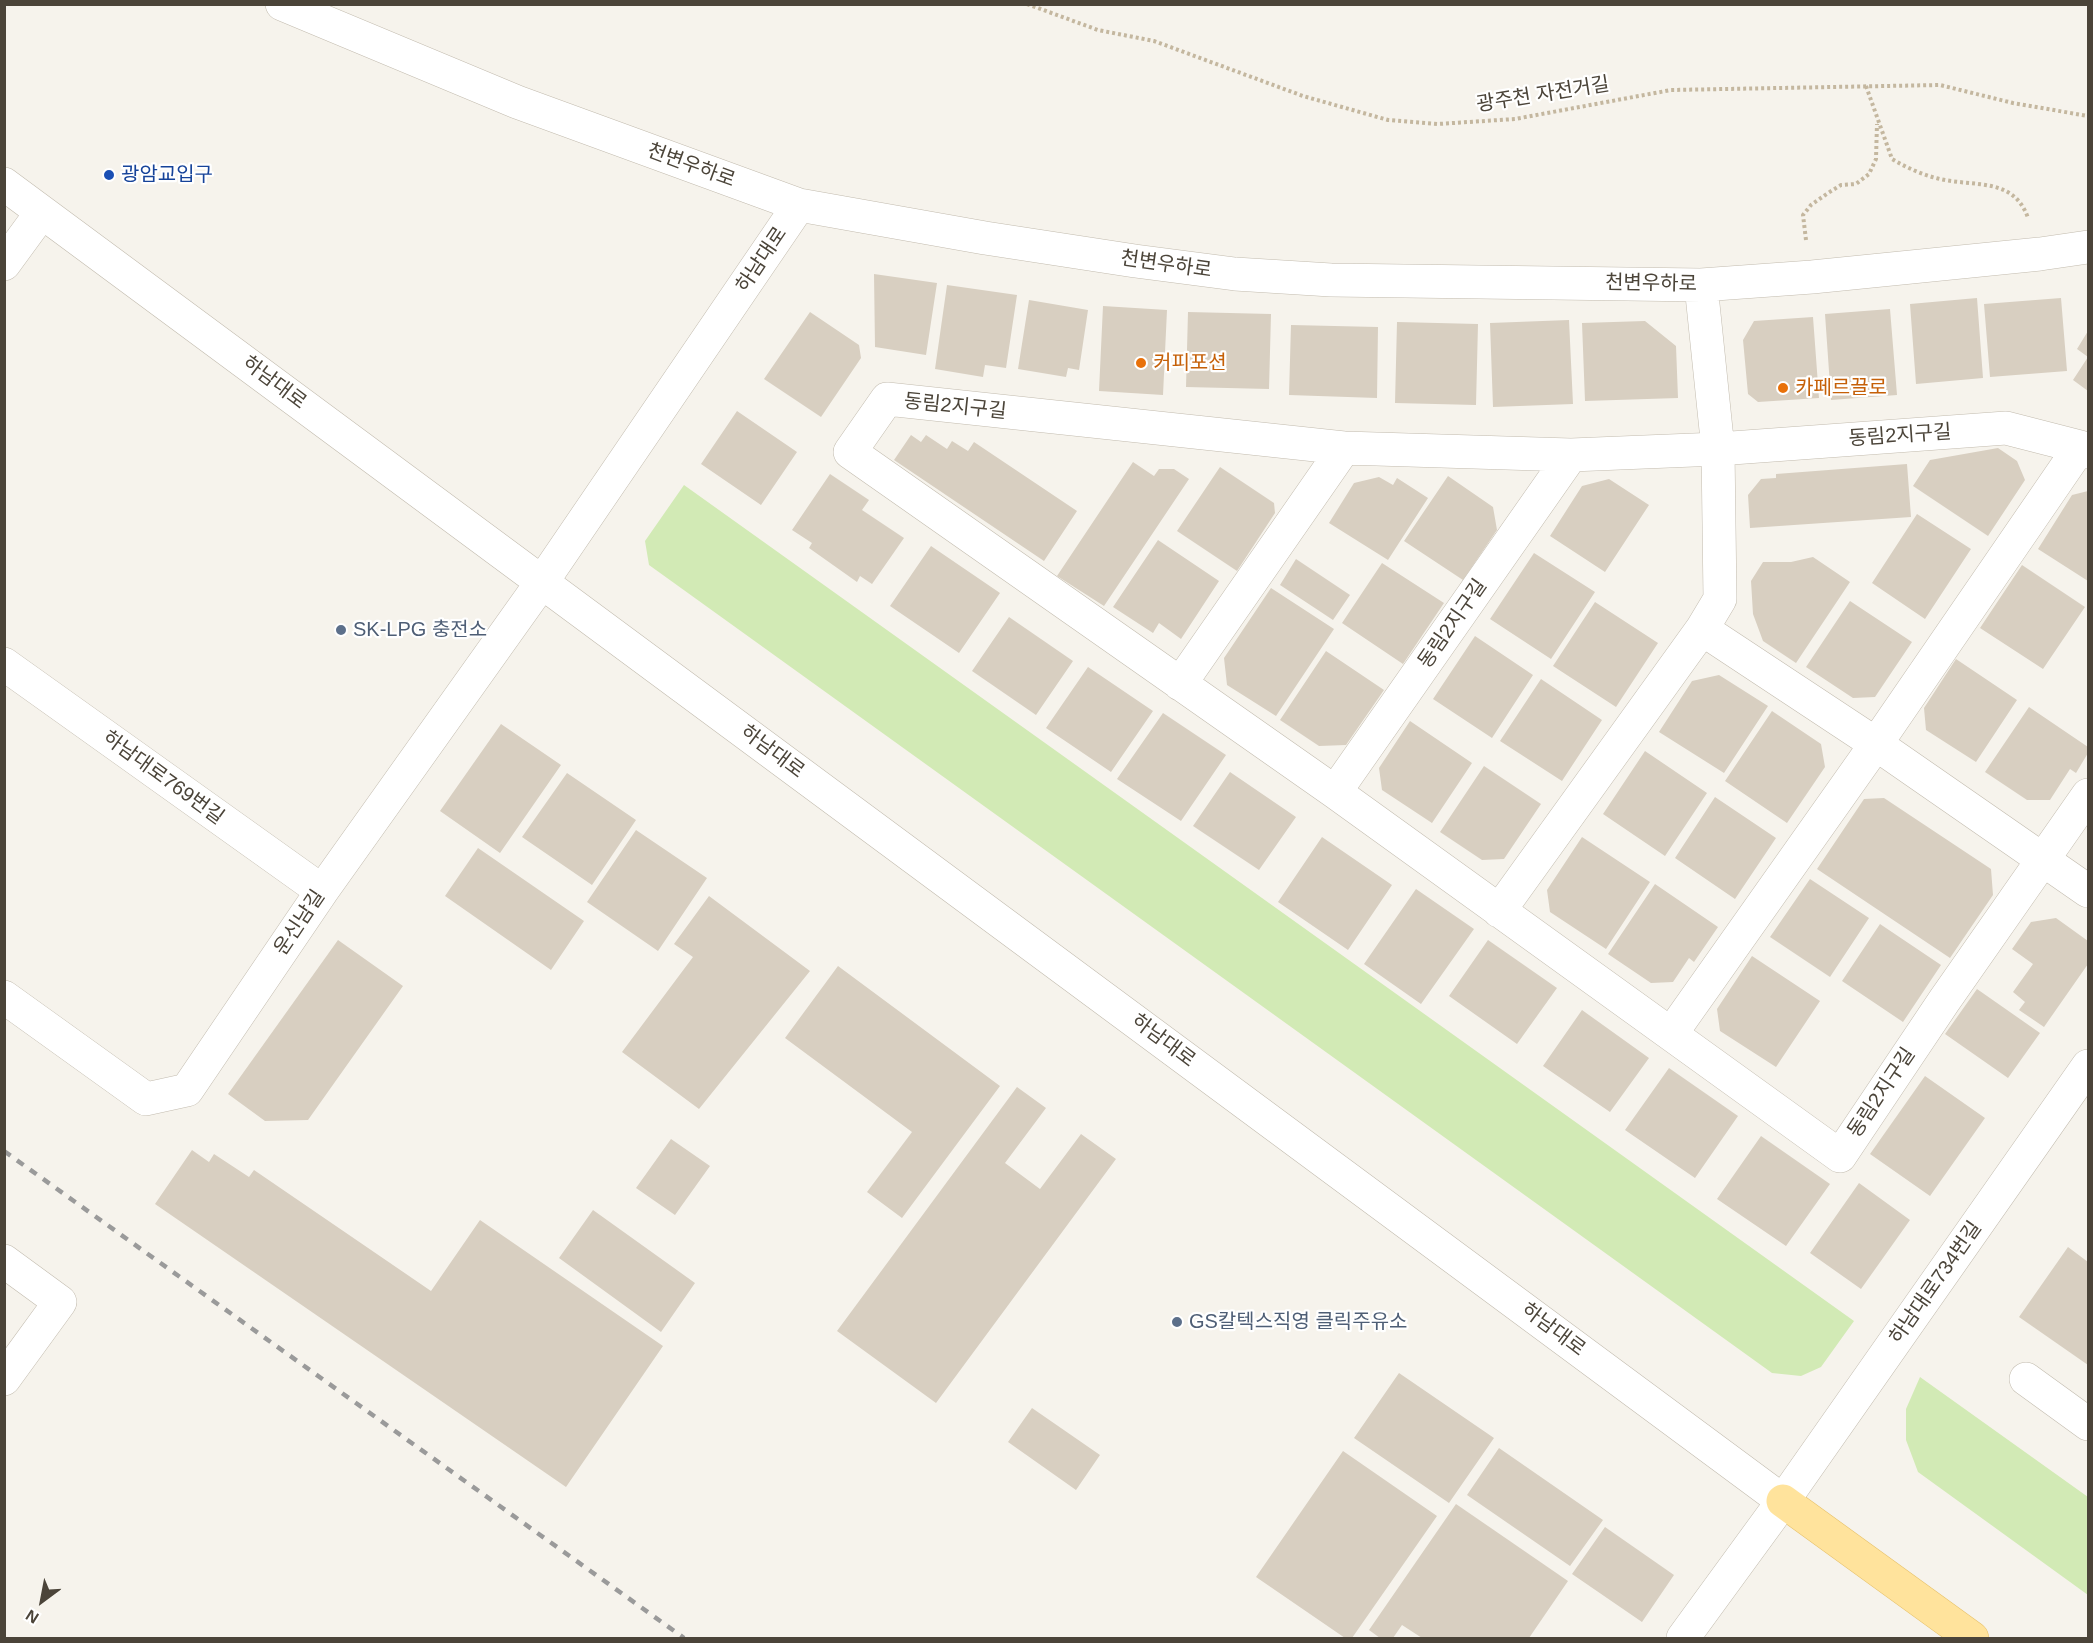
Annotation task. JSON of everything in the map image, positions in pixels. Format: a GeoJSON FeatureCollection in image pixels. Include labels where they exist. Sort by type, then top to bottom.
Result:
{"type":"FeatureCollection","features":[{"type":"Feature","properties":{"kind":"main road","name":"하남대로"},"geometry":{"type":"LineString","coordinates":[[1783,1501],[1972,1638]]}},
{"type":"Feature","properties":{"kind":"street","name":"천변우하로"},"geometry":{"type":"LineString","coordinates":[[282,4],[517,102],[799,205],[985,238],[1235,274],[1331,280],[1701,285],[1812,277],[2088,247]]}},
{"type":"Feature","properties":{"kind":"street","name":"하남대로"},"geometry":{"type":"LineString","coordinates":[[4,184],[1783,1501]]}},
{"type":"Feature","properties":{"kind":"street","name":"하남대로"},"geometry":{"type":"LineString","coordinates":[[542,582],[799,205]]}},
{"type":"Feature","properties":{"kind":"street"},"geometry":{"type":"LineString","coordinates":[[4,264],[42,212]]}},
{"type":"Feature","properties":{"kind":"street"},"geometry":{"type":"LineString","coordinates":[[1499,911],[1702,629],[1720,599],[1718,448],[1701,285]]}},
{"type":"Feature","properties":{"kind":"street","name":"동림2지구길"},"geometry":{"type":"LineString","coordinates":[[1671,1034],[2084,449],[2006,428],[1718,448],[1571,455],[1344,448],[887,399],[850,452],[1335,792],[1840,1156],[2088,795]]}},
{"type":"Feature","properties":{"kind":"street"},"geometry":{"type":"LineString","coordinates":[[1180,684],[1344,448]]}},
{"type":"Feature","properties":{"kind":"street","name":"동림2지구길"},"geometry":{"type":"LineString","coordinates":[[1335,792],[1571,455]]}},
{"type":"Feature","properties":{"kind":"street","name":"운신남길"},"geometry":{"type":"LineString","coordinates":[[4,998],[146,1099],[187,1090],[322,891],[542,582]]}},
{"type":"Feature","properties":{"kind":"street"},"geometry":{"type":"LineString","coordinates":[[1702,629],[1876,744],[2088,891]]}},
{"type":"Feature","properties":{"kind":"street","name":"하남대로769번길"},"geometry":{"type":"LineString","coordinates":[[4,664],[322,891]]}},
{"type":"Feature","properties":{"kind":"street","name":"하남대로734번길"},"geometry":{"type":"LineString","coordinates":[[1783,1501],[2088,1066]]}},
{"type":"Feature","properties":{"kind":"street"},"geometry":{"type":"LineString","coordinates":[[4,1261],[60,1302],[4,1379]]}},
{"type":"Feature","properties":{"kind":"street"},"geometry":{"type":"LineString","coordinates":[[2026,1379],[2088,1424]]}},
{"type":"Feature","properties":{"kind":"street"},"geometry":{"type":"LineString","coordinates":[[1683,1638],[1783,1501]]}},
{"type":"Feature","properties":{"kind":"path","name":"광주천 자전거길"},"geometry":{"type":"LineString","coordinates":[[1027,4],[1098,30],[1155,41],[1303,96],[1388,120],[1438,124],[1515,119],[1671,90],[1940,85],[2088,116]]}},
{"type":"Feature","properties":{"kind":"path"},"geometry":{"type":"LineString","coordinates":[[1866,86],[1892,159],[1910,169],[1942,179],[1972,182],[2004,190],[2016,197],[2024,206],[2040,254]]}},
{"type":"Feature","properties":{"kind":"path"},"geometry":{"type":"LineString","coordinates":[[1812,277],[1803,215],[1811,205],[1840,185],[1856,184],[1869,174],[1876,159],[1877,120]]}},
{"type":"Feature","properties":{"kind":"green space"},"geometry":{"type":"Polygon","coordinates":[[[684,485],[1854,1321],[1821,1367],[1801,1376],[1772,1373],[649,565],[645,541],[684,485]]]}},
{"type":"Feature","properties":{"kind":"green space"},"geometry":{"type":"Polygon","coordinates":[[[1920,1377],[2088,1497],[2088,1595],[1918,1472],[1906,1440],[1906,1409],[1920,1377]]]}},
{"type":"Feature","properties":{"kind":"building"},"geometry":{"type":"Polygon","coordinates":[[[874,274],[937,283],[926,355],[875,347],[874,274]]]}},
{"type":"Feature","properties":{"kind":"building"},"geometry":{"type":"Polygon","coordinates":[[[947,285],[1017,295],[1006,368],[985,365],[983,377],[935,369],[947,285]]]}},
{"type":"Feature","properties":{"kind":"building"},"geometry":{"type":"Polygon","coordinates":[[[1977,298],[1983,378],[1916,384],[1910,304],[1977,298]]]}},
{"type":"Feature","properties":{"kind":"building"},"geometry":{"type":"Polygon","coordinates":[[[2061,298],[2067,371],[1990,377],[1984,304],[2061,298]]]}},
{"type":"Feature","properties":{"kind":"building"},"geometry":{"type":"Polygon","coordinates":[[[1029,300],[1088,310],[1079,370],[1068,368],[1066,377],[1018,369],[1029,300]]]}},
{"type":"Feature","properties":{"kind":"building"},"geometry":{"type":"Polygon","coordinates":[[[1103,306],[1167,310],[1163,395],[1099,391],[1103,306]]]}},
{"type":"Feature","properties":{"kind":"building"},"geometry":{"type":"Polygon","coordinates":[[[1890,309],[1897,395],[1831,400],[1825,314],[1890,309]]]}},
{"type":"Feature","properties":{"kind":"building"},"geometry":{"type":"Polygon","coordinates":[[[810,312],[859,345],[861,358],[821,417],[764,379],[810,312]]]}},
{"type":"Feature","properties":{"kind":"building"},"geometry":{"type":"Polygon","coordinates":[[[1188,312],[1271,314],[1269,389],[1186,387],[1188,312]]]}},
{"type":"Feature","properties":{"kind":"building"},"geometry":{"type":"Polygon","coordinates":[[[1813,317],[1819,398],[1758,402],[1748,394],[1743,340],[1754,321],[1813,317]]]}},
{"type":"Feature","properties":{"kind":"building"},"geometry":{"type":"Polygon","coordinates":[[[1569,320],[1573,404],[1493,407],[1490,323],[1569,320]]]}},
{"type":"Feature","properties":{"kind":"building"},"geometry":{"type":"Polygon","coordinates":[[[1645,321],[1676,346],[1678,398],[1585,401],[1582,323],[1645,321]]]}},
{"type":"Feature","properties":{"kind":"building"},"geometry":{"type":"Polygon","coordinates":[[[1397,322],[1478,324],[1476,405],[1395,403],[1397,322]]]}},
{"type":"Feature","properties":{"kind":"building"},"geometry":{"type":"Polygon","coordinates":[[[1291,325],[1378,327],[1377,398],[1289,395],[1291,325]]]}},
{"type":"Feature","properties":{"kind":"building"},"geometry":{"type":"Polygon","coordinates":[[[2088,331],[2088,357],[2077,349],[2088,331]]]}},
{"type":"Feature","properties":{"kind":"building"},"geometry":{"type":"Polygon","coordinates":[[[2088,357],[2088,391],[2073,380],[2088,357]]]}},
{"type":"Feature","properties":{"kind":"building"},"geometry":{"type":"Polygon","coordinates":[[[737,411],[797,452],[761,505],[701,464],[737,411]]]}},
{"type":"Feature","properties":{"kind":"building"},"geometry":{"type":"Polygon","coordinates":[[[911,435],[921,442],[926,435],[947,449],[952,441],[968,451],[974,442],[1077,511],[1044,561],[894,460],[911,435]]]}},
{"type":"Feature","properties":{"kind":"building"},"geometry":{"type":"Polygon","coordinates":[[[1998,448],[2017,461],[2025,480],[1988,536],[1913,486],[1930,460],[1998,448]]]}},
{"type":"Feature","properties":{"kind":"building"},"geometry":{"type":"Polygon","coordinates":[[[1133,462],[1154,476],[1159,469],[1174,469],[1189,479],[1104,606],[1057,576],[1133,462]]]}},
{"type":"Feature","properties":{"kind":"building"},"geometry":{"type":"Polygon","coordinates":[[[1907,464],[1911,517],[1750,528],[1748,495],[1761,479],[1776,478],[1776,474],[1907,464]]]}},
{"type":"Feature","properties":{"kind":"building"},"geometry":{"type":"Polygon","coordinates":[[[1220,467],[1274,503],[1275,513],[1237,571],[1177,531],[1220,467]]]}},
{"type":"Feature","properties":{"kind":"building"},"geometry":{"type":"Polygon","coordinates":[[[830,474],[869,500],[862,510],[904,538],[872,584],[860,576],[857,582],[809,548],[812,543],[792,530],[830,474]]]}},
{"type":"Feature","properties":{"kind":"building"},"geometry":{"type":"Polygon","coordinates":[[[1448,476],[1493,507],[1497,530],[1463,580],[1404,541],[1448,476]]]}},
{"type":"Feature","properties":{"kind":"building"},"geometry":{"type":"Polygon","coordinates":[[[1379,477],[1393,485],[1397,478],[1428,498],[1388,560],[1329,523],[1354,483],[1379,477]]]}},
{"type":"Feature","properties":{"kind":"building"},"geometry":{"type":"Polygon","coordinates":[[[1609,479],[1649,505],[1605,572],[1550,536],[1582,486],[1609,479]]]}},
{"type":"Feature","properties":{"kind":"building"},"geometry":{"type":"Polygon","coordinates":[[[2088,491],[2088,581],[2038,549],[2072,495],[2088,491]]]}},
{"type":"Feature","properties":{"kind":"building"},"geometry":{"type":"Polygon","coordinates":[[[1917,514],[1971,549],[1925,619],[1872,583],[1917,514]]]}},
{"type":"Feature","properties":{"kind":"building"},"geometry":{"type":"Polygon","coordinates":[[[1158,540],[1219,581],[1181,639],[1159,623],[1153,633],[1113,607],[1158,540]]]}},
{"type":"Feature","properties":{"kind":"building"},"geometry":{"type":"Polygon","coordinates":[[[931,546],[1000,593],[959,653],[890,606],[931,546]]]}},
{"type":"Feature","properties":{"kind":"building"},"geometry":{"type":"Polygon","coordinates":[[[1534,553],[1595,592],[1551,659],[1490,619],[1534,553]]]}},
{"type":"Feature","properties":{"kind":"building"},"geometry":{"type":"Polygon","coordinates":[[[1813,557],[1850,582],[1796,663],[1763,641],[1753,614],[1751,581],[1763,562],[1791,562],[1813,557]]]}},
{"type":"Feature","properties":{"kind":"building"},"geometry":{"type":"Polygon","coordinates":[[[1296,559],[1350,595],[1333,620],[1280,585],[1296,559]]]}},
{"type":"Feature","properties":{"kind":"building"},"geometry":{"type":"Polygon","coordinates":[[[1382,563],[1444,603],[1403,664],[1342,623],[1382,563]]]}},
{"type":"Feature","properties":{"kind":"building"},"geometry":{"type":"Polygon","coordinates":[[[2022,565],[2085,607],[2043,669],[1980,628],[2022,565]]]}},
{"type":"Feature","properties":{"kind":"building"},"geometry":{"type":"Polygon","coordinates":[[[1271,588],[1334,629],[1276,716],[1227,685],[1224,658],[1271,588]]]}},
{"type":"Feature","properties":{"kind":"building"},"geometry":{"type":"Polygon","coordinates":[[[1850,601],[1912,642],[1875,697],[1853,698],[1806,667],[1850,601]]]}},
{"type":"Feature","properties":{"kind":"building"},"geometry":{"type":"Polygon","coordinates":[[[1595,602],[1658,643],[1616,707],[1553,666],[1595,602]]]}},
{"type":"Feature","properties":{"kind":"building"},"geometry":{"type":"Polygon","coordinates":[[[1009,617],[1073,661],[1036,715],[972,671],[1009,617]]]}},
{"type":"Feature","properties":{"kind":"building"},"geometry":{"type":"Polygon","coordinates":[[[1475,636],[1533,675],[1492,738],[1433,699],[1475,636]]]}},
{"type":"Feature","properties":{"kind":"building"},"geometry":{"type":"Polygon","coordinates":[[[1326,651],[1384,690],[1346,745],[1319,746],[1280,720],[1326,651]]]}},
{"type":"Feature","properties":{"kind":"building"},"geometry":{"type":"Polygon","coordinates":[[[1956,659],[2017,700],[1976,762],[1926,730],[1924,708],[1956,659]]]}},
{"type":"Feature","properties":{"kind":"building"},"geometry":{"type":"Polygon","coordinates":[[[1088,667],[1153,711],[1111,772],[1046,728],[1088,667]]]}},
{"type":"Feature","properties":{"kind":"building"},"geometry":{"type":"Polygon","coordinates":[[[1719,675],[1768,706],[1724,773],[1659,732],[1692,681],[1719,675]]]}},
{"type":"Feature","properties":{"kind":"building"},"geometry":{"type":"Polygon","coordinates":[[[1541,679],[1602,720],[1562,781],[1500,741],[1541,679]]]}},
{"type":"Feature","properties":{"kind":"building"},"geometry":{"type":"Polygon","coordinates":[[[2029,707],[2088,747],[2088,753],[2076,773],[2070,769],[2050,800],[2027,800],[1985,772],[2029,707]]]}},
{"type":"Feature","properties":{"kind":"building"},"geometry":{"type":"Polygon","coordinates":[[[1772,711],[1821,744],[1825,767],[1787,823],[1725,781],[1772,711]]]}},
{"type":"Feature","properties":{"kind":"building"},"geometry":{"type":"Polygon","coordinates":[[[1163,713],[1226,755],[1181,821],[1117,779],[1163,713]]]}},
{"type":"Feature","properties":{"kind":"building"},"geometry":{"type":"Polygon","coordinates":[[[1410,721],[1472,763],[1432,823],[1382,790],[1379,768],[1410,721]]]}},
{"type":"Feature","properties":{"kind":"building"},"geometry":{"type":"Polygon","coordinates":[[[501,724],[561,765],[500,853],[440,811],[501,724]]]}},
{"type":"Feature","properties":{"kind":"building"},"geometry":{"type":"Polygon","coordinates":[[[1645,751],[1707,793],[1665,856],[1603,814],[1645,751]]]}},
{"type":"Feature","properties":{"kind":"building"},"geometry":{"type":"Polygon","coordinates":[[[1484,766],[1541,804],[1504,859],[1482,860],[1440,832],[1484,766]]]}},
{"type":"Feature","properties":{"kind":"building"},"geometry":{"type":"Polygon","coordinates":[[[1230,772],[1296,817],[1259,870],[1193,826],[1230,772]]]}},
{"type":"Feature","properties":{"kind":"building"},"geometry":{"type":"Polygon","coordinates":[[[567,773],[636,820],[592,885],[522,837],[567,773]]]}},
{"type":"Feature","properties":{"kind":"building"},"geometry":{"type":"Polygon","coordinates":[[[1715,797],[1776,838],[1735,899],[1675,858],[1715,797]]]}},
{"type":"Feature","properties":{"kind":"building"},"geometry":{"type":"Polygon","coordinates":[[[1884,798],[1991,869],[1993,895],[1950,958],[1817,869],[1864,799],[1884,798]]]}},
{"type":"Feature","properties":{"kind":"building"},"geometry":{"type":"Polygon","coordinates":[[[636,830],[707,878],[658,951],[587,902],[636,830]]]}},
{"type":"Feature","properties":{"kind":"building"},"geometry":{"type":"Polygon","coordinates":[[[1322,837],[1392,885],[1348,950],[1278,902],[1322,837]]]}},
{"type":"Feature","properties":{"kind":"building"},"geometry":{"type":"Polygon","coordinates":[[[1582,837],[1650,882],[1606,949],[1550,912],[1547,890],[1582,837]]]}},
{"type":"Feature","properties":{"kind":"building"},"geometry":{"type":"Polygon","coordinates":[[[478,848],[584,921],[551,970],[445,896],[478,848]]]}},
{"type":"Feature","properties":{"kind":"building"},"geometry":{"type":"Polygon","coordinates":[[[1810,879],[1869,918],[1830,977],[1770,937],[1810,879]]]}},
{"type":"Feature","properties":{"kind":"building"},"geometry":{"type":"Polygon","coordinates":[[[1655,884],[1718,927],[1694,962],[1689,958],[1673,982],[1651,983],[1608,954],[1655,884]]]}},
{"type":"Feature","properties":{"kind":"building"},"geometry":{"type":"Polygon","coordinates":[[[1416,889],[1474,929],[1421,1004],[1364,964],[1416,889]]]}},
{"type":"Feature","properties":{"kind":"building"},"geometry":{"type":"Polygon","coordinates":[[[709,896],[810,971],[699,1109],[622,1052],[693,957],[674,944],[709,896]]]}},
{"type":"Feature","properties":{"kind":"building"},"geometry":{"type":"Polygon","coordinates":[[[2056,918],[2088,941],[2088,964],[2044,1027],[2019,1010],[2025,1002],[2013,992],[2033,964],[2012,949],[2031,922],[2056,918]]]}},
{"type":"Feature","properties":{"kind":"building"},"geometry":{"type":"Polygon","coordinates":[[[1880,924],[1941,965],[1903,1022],[1842,981],[1880,924]]]}},
{"type":"Feature","properties":{"kind":"building"},"geometry":{"type":"Polygon","coordinates":[[[338,940],[403,986],[308,1120],[265,1121],[228,1094],[338,940]]]}},
{"type":"Feature","properties":{"kind":"building"},"geometry":{"type":"Polygon","coordinates":[[[1488,940],[1557,988],[1517,1044],[1449,996],[1488,940]]]}},
{"type":"Feature","properties":{"kind":"building"},"geometry":{"type":"Polygon","coordinates":[[[1752,956],[1820,1001],[1776,1067],[1720,1031],[1717,1009],[1752,956]]]}},
{"type":"Feature","properties":{"kind":"building"},"geometry":{"type":"Polygon","coordinates":[[[838,966],[1000,1086],[902,1218],[867,1192],[912,1132],[785,1038],[838,966]]]}},
{"type":"Feature","properties":{"kind":"building"},"geometry":{"type":"Polygon","coordinates":[[[1977,989],[2040,1033],[2008,1078],[1945,1034],[1977,989]]]}},
{"type":"Feature","properties":{"kind":"building"},"geometry":{"type":"Polygon","coordinates":[[[1582,1010],[1649,1058],[1610,1112],[1543,1066],[1582,1010]]]}},
{"type":"Feature","properties":{"kind":"building"},"geometry":{"type":"Polygon","coordinates":[[[1669,1068],[1738,1116],[1695,1178],[1625,1130],[1669,1068]]]}},
{"type":"Feature","properties":{"kind":"building"},"geometry":{"type":"Polygon","coordinates":[[[1925,1076],[1985,1118],[1930,1196],[1870,1154],[1925,1076]]]}},
{"type":"Feature","properties":{"kind":"building"},"geometry":{"type":"Polygon","coordinates":[[[1017,1087],[1046,1108],[1005,1163],[1040,1189],[1081,1134],[1116,1159],[936,1403],[837,1331],[1017,1087]]]}},
{"type":"Feature","properties":{"kind":"building"},"geometry":{"type":"Polygon","coordinates":[[[1761,1136],[1830,1184],[1786,1246],[1717,1199],[1761,1136]]]}},
{"type":"Feature","properties":{"kind":"building"},"geometry":{"type":"Polygon","coordinates":[[[671,1139],[710,1166],[675,1215],[636,1188],[671,1139]]]}},
{"type":"Feature","properties":{"kind":"building"},"geometry":{"type":"Polygon","coordinates":[[[192,1150],[209,1162],[214,1154],[249,1177],[254,1170],[431,1291],[480,1220],[663,1346],[566,1487],[155,1204],[192,1150]]]}},
{"type":"Feature","properties":{"kind":"building"},"geometry":{"type":"Polygon","coordinates":[[[1859,1183],[1910,1220],[1861,1289],[1810,1253],[1859,1183]]]}},
{"type":"Feature","properties":{"kind":"building"},"geometry":{"type":"Polygon","coordinates":[[[593,1210],[695,1283],[661,1332],[559,1258],[593,1210]]]}},
{"type":"Feature","properties":{"kind":"building"},"geometry":{"type":"Polygon","coordinates":[[[2068,1247],[2088,1262],[2088,1365],[2019,1317],[2068,1247]]]}},
{"type":"Feature","properties":{"kind":"building"},"geometry":{"type":"Polygon","coordinates":[[[1399,1373],[1494,1438],[1449,1503],[1354,1438],[1399,1373]]]}},
{"type":"Feature","properties":{"kind":"building"},"geometry":{"type":"Polygon","coordinates":[[[1032,1408],[1100,1455],[1076,1490],[1008,1442],[1032,1408]]]}},
{"type":"Feature","properties":{"kind":"building"},"geometry":{"type":"Polygon","coordinates":[[[1499,1448],[1603,1520],[1570,1566],[1467,1495],[1499,1448]]]}},
{"type":"Feature","properties":{"kind":"building"},"geometry":{"type":"Polygon","coordinates":[[[1343,1451],[1437,1516],[1352,1638],[1345,1638],[1256,1577],[1343,1451]]]}},
{"type":"Feature","properties":{"kind":"building"},"geometry":{"type":"Polygon","coordinates":[[[1456,1504],[1568,1581],[1529,1638],[1422,1638],[1402,1625],[1393,1638],[1380,1638],[1369,1630],[1456,1504]]]}},
{"type":"Feature","properties":{"kind":"building"},"geometry":{"type":"Polygon","coordinates":[[[1605,1527],[1674,1575],[1642,1622],[1572,1574],[1605,1527]]]}},
{"type":"Feature","properties":{"kind":"railway"},"geometry":{"type":"LineString","coordinates":[[4,1151],[684,1638]]}},
{"type":"Feature","properties":{"kind":"place","name":"광암교입구"},"geometry":{"type":"Point","coordinates":[109,175]}},
{"type":"Feature","properties":{"kind":"place","name":"커피포션"},"geometry":{"type":"Point","coordinates":[1141,363]}},
{"type":"Feature","properties":{"kind":"place","name":"카페르끌로"},"geometry":{"type":"Point","coordinates":[1783,388]}},
{"type":"Feature","properties":{"kind":"place","name":"SK-LPG 충전소"},"geometry":{"type":"Point","coordinates":[341,630]}},
{"type":"Feature","properties":{"kind":"place","name":"GS칼텍스직영 클릭주유소"},"geometry":{"type":"Point","coordinates":[1177,1322]}}]}
